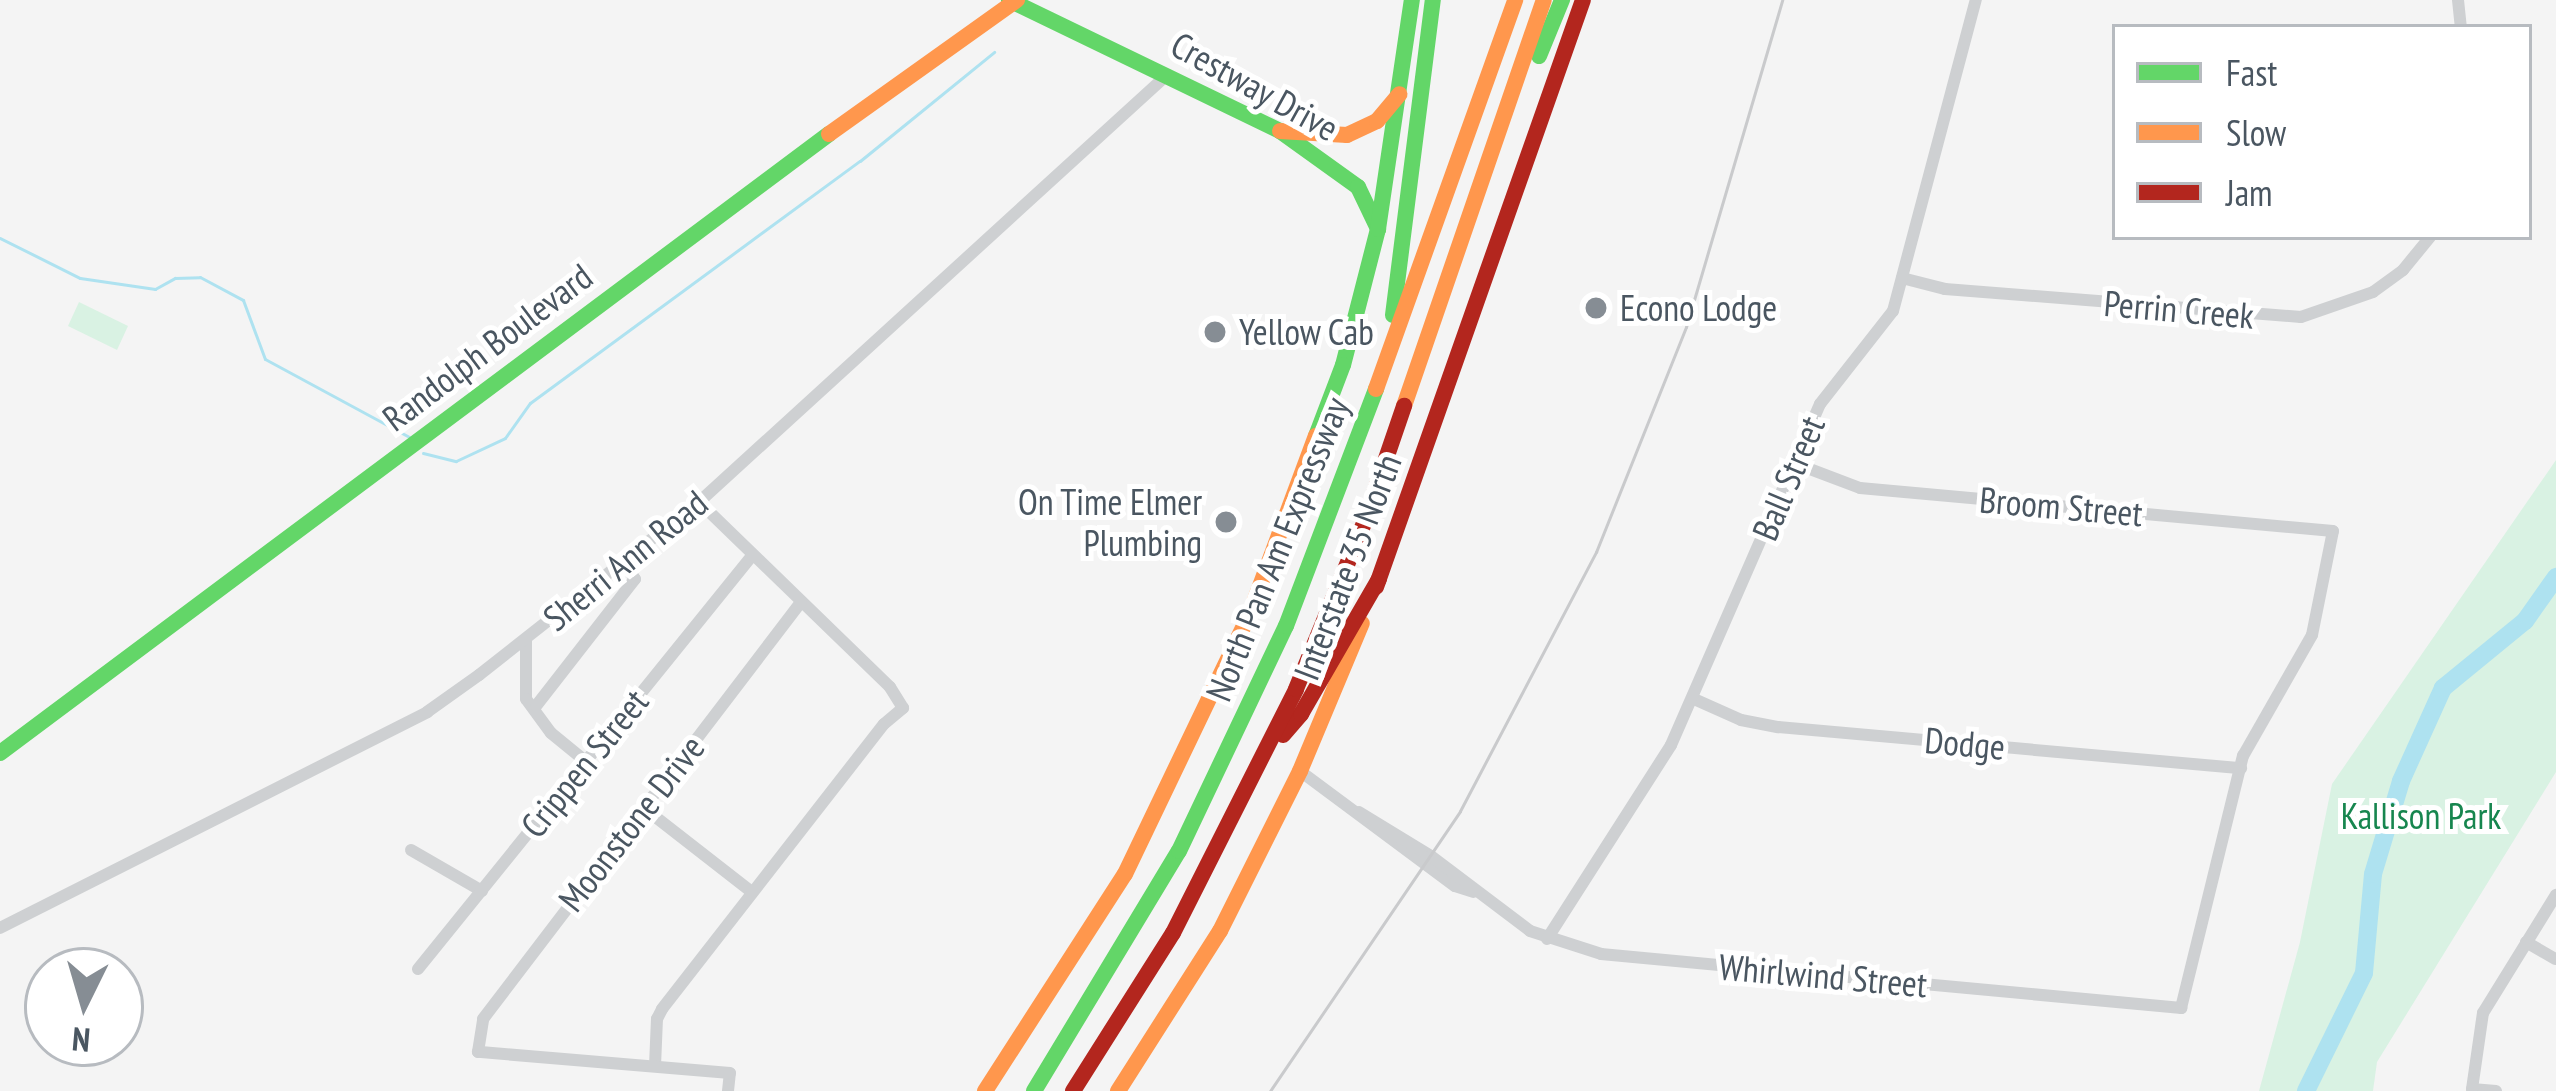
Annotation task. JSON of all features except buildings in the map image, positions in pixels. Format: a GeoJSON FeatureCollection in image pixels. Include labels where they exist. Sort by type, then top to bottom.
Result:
{"type":"FeatureCollection","features":[{"type":"Feature","properties":{"kind":"main road"},"geometry":{"type":"LineString","coordinates":[[1056,0],[1064,22]]}},
{"type":"Feature","properties":{"kind":"main road","name":"Interstate 35 North"},"geometry":{"type":"LineString","coordinates":[[985,1091],[1125,874],[1250,613],[1343,365],[1378,230],[1412,0]]}},
{"type":"Feature","properties":{"kind":"main road"},"geometry":{"type":"LineString","coordinates":[[1388,358],[1432,0]]}},
{"type":"Feature","properties":{"kind":"main road","name":"North Pan Am Expressway"},"geometry":{"type":"LineString","coordinates":[[1034,1091],[1124,947],[1232,746],[1286,626],[1388,358],[1514,0]]}},
{"type":"Feature","properties":{"kind":"main road","name":"North Pan Am Expressway"},"geometry":{"type":"LineString","coordinates":[[1073,1091],[1173,933],[1266,754],[1364,523],[1544,0]]}},
{"type":"Feature","properties":{"kind":"main road"},"geometry":{"type":"LineString","coordinates":[[1443,290],[1562,0]]}},
{"type":"Feature","properties":{"kind":"main road","name":"Interstate 35 North"},"geometry":{"type":"LineString","coordinates":[[1118,1091],[1212,945],[1300,771],[1379,579],[1585,0]]}},
{"type":"Feature","properties":{"kind":"main road","name":"Crestway Drive"},"geometry":{"type":"LineString","coordinates":[[1013,1],[1280,131],[1358,187],[1378,230]]}},
{"type":"Feature","properties":{"kind":"main road","name":"Randolph Boulevard"},"geometry":{"type":"LineString","coordinates":[[0,753],[764,180],[1013,1]]}},
{"type":"Feature","properties":{"kind":"main road"},"geometry":{"type":"LineString","coordinates":[[1280,131],[1347,135],[1377,121],[1401,94]]}},
{"type":"Feature","properties":{"kind":"main road"},"geometry":{"type":"LineString","coordinates":[[1266,754],[1301,714],[1379,579]]}},
{"type":"Feature","properties":{"kind":"street","name":"Ball Street"},"geometry":{"type":"LineString","coordinates":[[1547,939],[1671,746],[1834,380],[1887,321],[1976,0]]}},
{"type":"Feature","properties":{"kind":"street","name":"Sherri Ann Road"},"geometry":{"type":"LineString","coordinates":[[0,928],[427,712],[625,564],[699,502],[1167,75]]}},
{"type":"Feature","properties":{"kind":"street","name":"Perrin Creek"},"geometry":{"type":"LineString","coordinates":[[1902,278],[1945,289],[2283,318],[2320,314],[2362,298],[2403,270],[2428,240]]}},
{"type":"Feature","properties":{"kind":"street","name":"Broom Street"},"geometry":{"type":"LineString","coordinates":[[1794,463],[1874,489],[2333,531],[2312,634],[2257,724],[2241,768]]}},
{"type":"Feature","properties":{"kind":"street"},"geometry":{"type":"LineString","coordinates":[[699,502],[890,687],[903,708],[884,724],[657,1018],[655,1066],[730,1073],[728,1091]]}},
{"type":"Feature","properties":{"kind":"street","name":"Crippen Street"},"geometry":{"type":"LineString","coordinates":[[418,969],[751,557]]}},
{"type":"Feature","properties":{"kind":"street"},"geometry":{"type":"LineString","coordinates":[[536,706],[635,579],[625,564]]}},
{"type":"Feature","properties":{"kind":"street","name":"Moonstone Drive"},"geometry":{"type":"LineString","coordinates":[[655,1066],[478,1052],[490,1004],[801,602]]}},
{"type":"Feature","properties":{"kind":"street"},"geometry":{"type":"LineString","coordinates":[[526,639],[526,699],[536,706],[551,733],[584,760]]}},
{"type":"Feature","properties":{"kind":"street","name":"Dodge"},"geometry":{"type":"LineString","coordinates":[[1694,699],[1741,720],[1778,727],[2241,768]]}},
{"type":"Feature","properties":{"kind":"street","name":"Whirlwind Street"},"geometry":{"type":"LineString","coordinates":[[1300,771],[1359,812],[1386,824],[1547,939],[1635,958],[2181,1008],[2241,768]]}},
{"type":"Feature","properties":{"kind":"street"},"geometry":{"type":"LineString","coordinates":[[644,808],[752,892]]}},
{"type":"Feature","properties":{"kind":"street"},"geometry":{"type":"LineString","coordinates":[[411,850],[482,891]]}},
{"type":"Feature","properties":{"kind":"street"},"geometry":{"type":"LineString","coordinates":[[2496,1091],[2472,1089],[2483,1013],[2556,895]]}},
{"type":"Feature","properties":{"kind":"street"},"geometry":{"type":"LineString","coordinates":[[2526,942],[2556,959]]}},
{"type":"Feature","properties":{"kind":"green space"},"geometry":{"type":"Polygon","coordinates":[[[79,302],[128,326],[117,350],[68,326],[79,302]]]}},
{"type":"Feature","properties":{"kind":"green space","name":"Kallison Park"},"geometry":{"type":"Polygon","coordinates":[[[2556,460],[2556,772],[2377,1062],[2373,1091],[2259,1091],[2300,942],[2332,784],[2556,460]]]}},
{"type":"Feature","properties":{"kind":"waterway"},"geometry":{"type":"LineString","coordinates":[[423,453],[456,461],[505,438],[530,403],[860,161],[994,52]]}},
{"type":"Feature","properties":{"kind":"waterway"},"geometry":{"type":"LineString","coordinates":[[0,238],[80,278],[155,289],[175,278],[200,277],[243,300],[265,359],[409,437]]}},
{"type":"Feature","properties":{"kind":"waterway"},"geometry":{"type":"LineString","coordinates":[[2306,1091],[2364,973],[2373,874],[2401,781],[2443,688],[2525,621],[2556,577]]}},
{"type":"Feature","properties":{"kind":"railway"},"geometry":{"type":"LineString","coordinates":[[1270,1091],[1460,811],[1596,552],[1686,327],[1782,0]]}},
{"type":"Feature","properties":{"kind":"traffic: fast"},"geometry":{"type":"LineString","coordinates":[[1009,0],[1280,131],[1358,187],[1378,229],[1343,365],[1316,436]]}},
{"type":"Feature","properties":{"kind":"traffic: fast"},"geometry":{"type":"LineString","coordinates":[[1378,229],[1412,0]]}},
{"type":"Feature","properties":{"kind":"traffic: fast"},"geometry":{"type":"LineString","coordinates":[[1393,315],[1433,0]]}},
{"type":"Feature","properties":{"kind":"traffic: fast"},"geometry":{"type":"LineString","coordinates":[[1539,56],[1562,0]]}},
{"type":"Feature","properties":{"kind":"traffic: fast"},"geometry":{"type":"LineString","coordinates":[[0,753],[829,134]]}},
{"type":"Feature","properties":{"kind":"traffic: fast"},"geometry":{"type":"LineString","coordinates":[[1034,1091],[1179,851],[1286,626],[1376,389]]}},
{"type":"Feature","properties":{"kind":"traffic: slow"},"geometry":{"type":"LineString","coordinates":[[829,134],[1017,0]]}},
{"type":"Feature","properties":{"kind":"traffic: slow"},"geometry":{"type":"LineString","coordinates":[[1376,389],[1515,0]]}},
{"type":"Feature","properties":{"kind":"traffic: slow"},"geometry":{"type":"LineString","coordinates":[[1404,406],[1544,0]]}},
{"type":"Feature","properties":{"kind":"traffic: slow"},"geometry":{"type":"LineString","coordinates":[[1280,131],[1347,135],[1377,121],[1400,94]]}},
{"type":"Feature","properties":{"kind":"traffic: slow"},"geometry":{"type":"LineString","coordinates":[[985,1091],[1125,874],[1250,613],[1316,436]]}},
{"type":"Feature","properties":{"kind":"traffic: slow"},"geometry":{"type":"LineString","coordinates":[[1118,1091],[1220,931],[1300,771],[1362,623]]}},
{"type":"Feature","properties":{"kind":"traffic: jam"},"geometry":{"type":"LineString","coordinates":[[1376,587],[1583,0]]}},
{"type":"Feature","properties":{"kind":"traffic: jam"},"geometry":{"type":"LineString","coordinates":[[1073,1091],[1173,933],[1296,689],[1364,523],[1404,406]]}},
{"type":"Feature","properties":{"kind":"traffic: jam"},"geometry":{"type":"LineString","coordinates":[[1283,735],[1301,714],[1379,579]]}},
{"type":"Feature","properties":{"kind":"place","name":"Econo Lodge"},"geometry":{"type":"Point","coordinates":[1596,308]}},
{"type":"Feature","properties":{"kind":"place","name":"Yellow Cab"},"geometry":{"type":"Point","coordinates":[1215,332]}},
{"type":"Feature","properties":{"kind":"place","name":"On Time Elmer Plumbing"},"geometry":{"type":"Point","coordinates":[1226,522]}}]}
